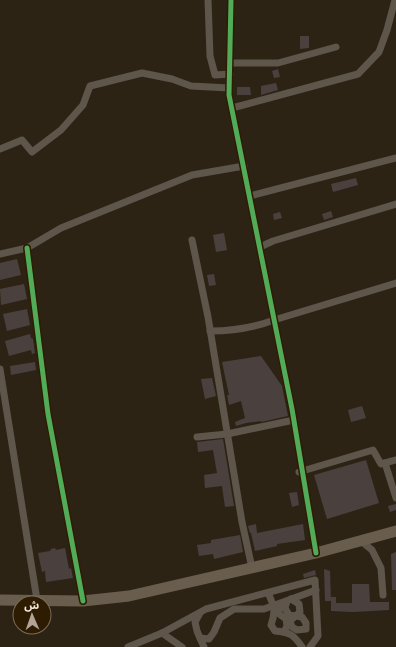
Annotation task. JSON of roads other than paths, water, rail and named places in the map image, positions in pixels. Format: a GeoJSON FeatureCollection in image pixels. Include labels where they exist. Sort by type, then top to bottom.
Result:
{"type":"FeatureCollection","features":[{"type":"Feature","properties":{"kind":"main road"},"geometry":{"type":"LineString","coordinates":[[52,600],[83,601],[129,596],[316,553],[396,532]]}},
{"type":"Feature","properties":{"kind":"main road"},"geometry":{"type":"LineString","coordinates":[[0,600],[12,600]]}},
{"type":"Feature","properties":{"kind":"street"},"geometry":{"type":"LineString","coordinates":[[208,0],[210,56],[214,75],[230,74]]}},
{"type":"Feature","properties":{"kind":"street"},"geometry":{"type":"LineString","coordinates":[[231,0],[229,96],[294,420],[301,472],[316,553]]}},
{"type":"Feature","properties":{"kind":"street"},"geometry":{"type":"LineString","coordinates":[[232,108],[358,74],[379,52],[395,0]]}},
{"type":"Feature","properties":{"kind":"street"},"geometry":{"type":"LineString","coordinates":[[230,63],[278,63],[336,47]]}},
{"type":"Feature","properties":{"kind":"street"},"geometry":{"type":"LineString","coordinates":[[0,149],[22,140],[32,152],[60,130],[83,105],[90,86],[142,73],[172,79],[191,86],[229,88]]}},
{"type":"Feature","properties":{"kind":"street"},"geometry":{"type":"LineString","coordinates":[[250,196],[396,158]]}},
{"type":"Feature","properties":{"kind":"street"},"geometry":{"type":"LineString","coordinates":[[0,254],[27,248],[61,228],[192,175],[244,166]]}},
{"type":"Feature","properties":{"kind":"street"},"geometry":{"type":"LineString","coordinates":[[260,247],[273,241],[396,204]]}},
{"type":"Feature","properties":{"kind":"street"},"geometry":{"type":"LineString","coordinates":[[192,240],[210,331],[242,522],[252,568]]}},
{"type":"Feature","properties":{"kind":"street"},"geometry":{"type":"LineString","coordinates":[[27,248],[48,414],[83,601]]}},
{"type":"Feature","properties":{"kind":"street"},"geometry":{"type":"LineString","coordinates":[[210,331],[231,331],[260,326],[274,320],[396,283]]}},
{"type":"Feature","properties":{"kind":"street"},"geometry":{"type":"LineString","coordinates":[[0,369],[36,595]]}},
{"type":"Feature","properties":{"kind":"street"},"geometry":{"type":"LineString","coordinates":[[197,437],[227,434],[294,420]]}},
{"type":"Feature","properties":{"kind":"street"},"geometry":{"type":"LineString","coordinates":[[301,472],[373,450],[381,464],[396,460]]}},
{"type":"Feature","properties":{"kind":"street"},"geometry":{"type":"LineString","coordinates":[[385,463],[396,498]]}},
{"type":"Feature","properties":{"kind":"street"},"geometry":{"type":"LineString","coordinates":[[361,541],[372,550],[381,568],[383,595]]}},
{"type":"Feature","properties":{"kind":"street"},"geometry":{"type":"LineString","coordinates":[[132,646],[162,633],[206,609],[315,580],[318,636],[308,647],[296,636],[275,631],[271,626],[283,602]]}},
{"type":"Feature","properties":{"kind":"street"},"geometry":{"type":"LineString","coordinates":[[200,638],[209,639],[220,618],[234,609],[264,609],[316,590]]}},
{"type":"Feature","properties":{"kind":"street"},"geometry":{"type":"LineString","coordinates":[[268,593],[283,602],[299,604],[300,612],[295,616],[289,615],[283,602]]}},
{"type":"Feature","properties":{"kind":"street"},"geometry":{"type":"LineString","coordinates":[[283,602],[279,614],[286,619],[288,626],[284,632]]}},
{"type":"Feature","properties":{"kind":"street"},"geometry":{"type":"LineString","coordinates":[[201,612],[195,622],[204,647]]}},
{"type":"Feature","properties":{"kind":"street"},"geometry":{"type":"LineString","coordinates":[[162,633],[182,647]]}}]}
